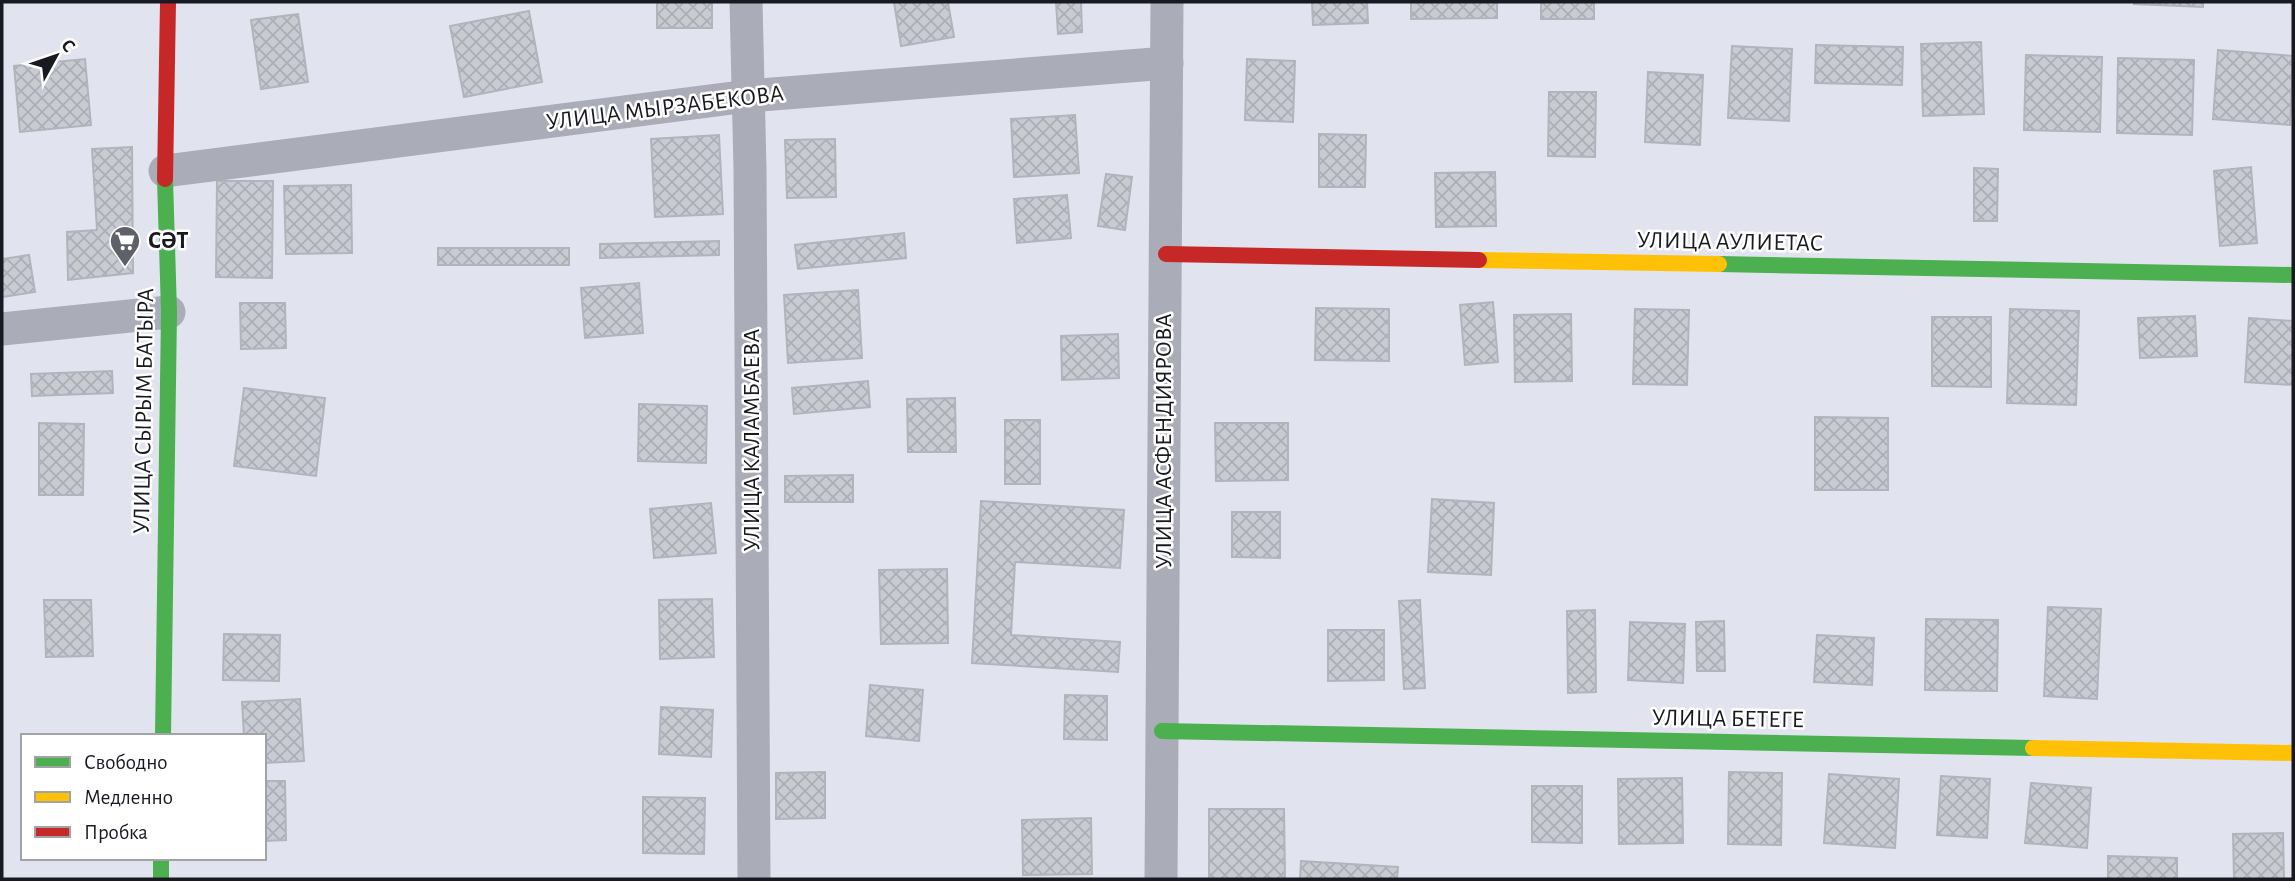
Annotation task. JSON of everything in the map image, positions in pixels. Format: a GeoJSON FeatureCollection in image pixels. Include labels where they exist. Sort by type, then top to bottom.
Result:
{"type":"FeatureCollection","features":[{"type":"Feature","properties":{"kind":"street","name":"УЛИЦА СЫРЫМ БАТЫРА"},"geometry":{"type":"LineString","coordinates":[[163,734],[169,312],[165,172],[168,2]]}},
{"type":"Feature","properties":{"kind":"street","name":"УЛИЦА КАЛАМБАЕВА"},"geometry":{"type":"LineString","coordinates":[[747,2],[754,879]]}},
{"type":"Feature","properties":{"kind":"street","name":"УЛИЦА АСФЕНДИЯРОВА"},"geometry":{"type":"LineString","coordinates":[[1161,879],[1167,2]]}},
{"type":"Feature","properties":{"kind":"street","name":"УЛИЦА МЫРЗАБЕКОВА"},"geometry":{"type":"LineString","coordinates":[[165,172],[748,96],[1167,63]]}},
{"type":"Feature","properties":{"kind":"street","name":"УЛИЦА АУЛИЕТАС"},"geometry":{"type":"LineString","coordinates":[[1166,254],[2293,275]]}},
{"type":"Feature","properties":{"kind":"street"},"geometry":{"type":"LineString","coordinates":[[2,329],[169,312]]}},
{"type":"Feature","properties":{"kind":"street","name":"УЛИЦА БЕТЕГЕ"},"geometry":{"type":"LineString","coordinates":[[1162,731],[2293,753]]}},
{"type":"Feature","properties":{"kind":"street"},"geometry":{"type":"LineString","coordinates":[[161,860],[161,879]]}},
{"type":"Feature","properties":{"kind":"building"},"geometry":{"type":"Polygon","coordinates":[[[657,2],[712,2],[712,28],[657,28],[657,2]]]}},
{"type":"Feature","properties":{"kind":"building"},"geometry":{"type":"Polygon","coordinates":[[[894,2],[948,2],[954,37],[901,46],[894,2]]]}},
{"type":"Feature","properties":{"kind":"building"},"geometry":{"type":"Polygon","coordinates":[[[1056,2],[1081,2],[1082,32],[1058,34],[1056,2]]]}},
{"type":"Feature","properties":{"kind":"building"},"geometry":{"type":"Polygon","coordinates":[[[1312,2],[1367,2],[1368,23],[1313,25],[1312,2]]]}},
{"type":"Feature","properties":{"kind":"building"},"geometry":{"type":"Polygon","coordinates":[[[1411,2],[1497,2],[1497,18],[1411,19],[1411,2]]]}},
{"type":"Feature","properties":{"kind":"building"},"geometry":{"type":"Polygon","coordinates":[[[1541,2],[1594,2],[1594,19],[1541,19],[1541,2]]]}},
{"type":"Feature","properties":{"kind":"building"},"geometry":{"type":"Polygon","coordinates":[[[2203,2],[2203,7],[2134,4],[2203,2]]]}},
{"type":"Feature","properties":{"kind":"building"},"geometry":{"type":"Polygon","coordinates":[[[529,11],[542,82],[464,97],[450,26],[529,11]]]}},
{"type":"Feature","properties":{"kind":"building"},"geometry":{"type":"Polygon","coordinates":[[[298,14],[308,82],[261,89],[251,20],[298,14]]]}},
{"type":"Feature","properties":{"kind":"building"},"geometry":{"type":"Polygon","coordinates":[[[1981,42],[1984,114],[1923,116],[1921,44],[1981,42]]]}},
{"type":"Feature","properties":{"kind":"building"},"geometry":{"type":"Polygon","coordinates":[[[1816,45],[1903,47],[1902,85],[1815,83],[1816,45]]]}},
{"type":"Feature","properties":{"kind":"building"},"geometry":{"type":"Polygon","coordinates":[[[1732,46],[1792,49],[1789,121],[1728,118],[1732,46]]]}},
{"type":"Feature","properties":{"kind":"building"},"geometry":{"type":"Polygon","coordinates":[[[2218,50],[2293,56],[2290,125],[2213,119],[2218,50]]]}},
{"type":"Feature","properties":{"kind":"building"},"geometry":{"type":"Polygon","coordinates":[[[2026,55],[2102,57],[2100,132],[2024,130],[2026,55]]]}},
{"type":"Feature","properties":{"kind":"building"},"geometry":{"type":"Polygon","coordinates":[[[2118,58],[2194,60],[2192,135],[2117,133],[2118,58]]]}},
{"type":"Feature","properties":{"kind":"building"},"geometry":{"type":"Polygon","coordinates":[[[85,59],[91,125],[20,132],[14,66],[85,59]]]}},
{"type":"Feature","properties":{"kind":"building"},"geometry":{"type":"Polygon","coordinates":[[[1247,59],[1295,61],[1293,122],[1245,120],[1247,59]]]}},
{"type":"Feature","properties":{"kind":"building"},"geometry":{"type":"Polygon","coordinates":[[[1648,72],[1703,75],[1700,145],[1645,142],[1648,72]]]}},
{"type":"Feature","properties":{"kind":"building"},"geometry":{"type":"Polygon","coordinates":[[[1549,92],[1596,92],[1595,157],[1548,156],[1549,92]]]}},
{"type":"Feature","properties":{"kind":"building"},"geometry":{"type":"Polygon","coordinates":[[[1075,115],[1079,173],[1014,177],[1011,119],[1075,115]]]}},
{"type":"Feature","properties":{"kind":"building"},"geometry":{"type":"Polygon","coordinates":[[[1319,134],[1366,135],[1365,187],[1319,187],[1319,134]]]}},
{"type":"Feature","properties":{"kind":"building"},"geometry":{"type":"Polygon","coordinates":[[[719,135],[723,214],[655,217],[651,139],[719,135]]]}},
{"type":"Feature","properties":{"kind":"building"},"geometry":{"type":"Polygon","coordinates":[[[835,139],[836,197],[787,198],[785,140],[835,139]]]}},
{"type":"Feature","properties":{"kind":"building"},"geometry":{"type":"Polygon","coordinates":[[[132,147],[133,273],[68,280],[67,232],[97,230],[92,149],[132,147]]]}},
{"type":"Feature","properties":{"kind":"building"},"geometry":{"type":"Polygon","coordinates":[[[2251,167],[2257,243],[2220,246],[2214,171],[2251,167]]]}},
{"type":"Feature","properties":{"kind":"building"},"geometry":{"type":"Polygon","coordinates":[[[1974,168],[1998,169],[1997,221],[1974,221],[1974,168]]]}},
{"type":"Feature","properties":{"kind":"building"},"geometry":{"type":"Polygon","coordinates":[[[1495,172],[1496,226],[1436,227],[1435,173],[1495,172]]]}},
{"type":"Feature","properties":{"kind":"building"},"geometry":{"type":"Polygon","coordinates":[[[1106,174],[1132,177],[1125,230],[1098,226],[1106,174]]]}},
{"type":"Feature","properties":{"kind":"building"},"geometry":{"type":"Polygon","coordinates":[[[217,181],[273,181],[272,278],[216,277],[217,181]]]}},
{"type":"Feature","properties":{"kind":"building"},"geometry":{"type":"Polygon","coordinates":[[[351,185],[352,253],[286,254],[284,186],[351,185]]]}},
{"type":"Feature","properties":{"kind":"building"},"geometry":{"type":"Polygon","coordinates":[[[1067,195],[1071,238],[1017,243],[1014,199],[1067,195]]]}},
{"type":"Feature","properties":{"kind":"building"},"geometry":{"type":"Polygon","coordinates":[[[904,233],[906,258],[798,269],[795,245],[904,233]]]}},
{"type":"Feature","properties":{"kind":"building"},"geometry":{"type":"Polygon","coordinates":[[[719,241],[719,255],[600,258],[600,244],[719,241]]]}},
{"type":"Feature","properties":{"kind":"building"},"geometry":{"type":"Polygon","coordinates":[[[438,248],[569,248],[569,265],[438,265],[438,248]]]}},
{"type":"Feature","properties":{"kind":"building"},"geometry":{"type":"Polygon","coordinates":[[[29,255],[35,292],[2,297],[2,259],[29,255]]]}},
{"type":"Feature","properties":{"kind":"building"},"geometry":{"type":"Polygon","coordinates":[[[639,283],[643,333],[585,338],[581,288],[639,283]]]}},
{"type":"Feature","properties":{"kind":"building"},"geometry":{"type":"Polygon","coordinates":[[[858,290],[862,358],[788,363],[784,295],[858,290]]]}},
{"type":"Feature","properties":{"kind":"building"},"geometry":{"type":"Polygon","coordinates":[[[1493,302],[1498,362],[1465,365],[1460,305],[1493,302]]]}},
{"type":"Feature","properties":{"kind":"building"},"geometry":{"type":"Polygon","coordinates":[[[240,303],[285,303],[286,348],[241,349],[240,303]]]}},
{"type":"Feature","properties":{"kind":"building"},"geometry":{"type":"Polygon","coordinates":[[[1316,308],[1389,309],[1389,361],[1315,360],[1316,308]]]}},
{"type":"Feature","properties":{"kind":"building"},"geometry":{"type":"Polygon","coordinates":[[[1635,309],[1689,310],[1687,385],[1633,384],[1635,309]]]}},
{"type":"Feature","properties":{"kind":"building"},"geometry":{"type":"Polygon","coordinates":[[[2010,309],[2079,311],[2076,405],[2007,403],[2010,309]]]}},
{"type":"Feature","properties":{"kind":"building"},"geometry":{"type":"Polygon","coordinates":[[[1571,314],[1572,381],[1515,382],[1514,315],[1571,314]]]}},
{"type":"Feature","properties":{"kind":"building"},"geometry":{"type":"Polygon","coordinates":[[[2195,316],[2197,356],[2140,358],[2138,318],[2195,316]]]}},
{"type":"Feature","properties":{"kind":"building"},"geometry":{"type":"Polygon","coordinates":[[[1932,317],[1991,317],[1991,387],[1932,386],[1932,317]]]}},
{"type":"Feature","properties":{"kind":"building"},"geometry":{"type":"Polygon","coordinates":[[[2249,318],[2293,321],[2293,385],[2245,382],[2249,318]]]}},
{"type":"Feature","properties":{"kind":"building"},"geometry":{"type":"Polygon","coordinates":[[[1118,334],[1119,378],[1062,380],[1061,336],[1118,334]]]}},
{"type":"Feature","properties":{"kind":"building"},"geometry":{"type":"Polygon","coordinates":[[[112,371],[113,393],[32,396],[31,374],[112,371]]]}},
{"type":"Feature","properties":{"kind":"building"},"geometry":{"type":"Polygon","coordinates":[[[868,381],[870,407],[794,414],[792,388],[868,381]]]}},
{"type":"Feature","properties":{"kind":"building"},"geometry":{"type":"Polygon","coordinates":[[[244,388],[325,398],[316,476],[234,466],[244,388]]]}},
{"type":"Feature","properties":{"kind":"building"},"geometry":{"type":"Polygon","coordinates":[[[955,398],[956,452],[908,452],[907,399],[955,398]]]}},
{"type":"Feature","properties":{"kind":"building"},"geometry":{"type":"Polygon","coordinates":[[[639,404],[707,406],[706,463],[638,461],[639,404]]]}},
{"type":"Feature","properties":{"kind":"building"},"geometry":{"type":"Polygon","coordinates":[[[1815,417],[1888,418],[1888,490],[1815,490],[1815,417]]]}},
{"type":"Feature","properties":{"kind":"building"},"geometry":{"type":"Polygon","coordinates":[[[1005,420],[1040,420],[1040,484],[1005,484],[1005,420]]]}},
{"type":"Feature","properties":{"kind":"building"},"geometry":{"type":"Polygon","coordinates":[[[39,423],[84,424],[83,495],[39,495],[39,423]]]}},
{"type":"Feature","properties":{"kind":"building"},"geometry":{"type":"Polygon","coordinates":[[[1215,423],[1288,423],[1288,480],[1216,481],[1215,423]]]}},
{"type":"Feature","properties":{"kind":"building"},"geometry":{"type":"Polygon","coordinates":[[[853,475],[853,502],[785,502],[785,476],[853,475]]]}},
{"type":"Feature","properties":{"kind":"building"},"geometry":{"type":"Polygon","coordinates":[[[1432,499],[1494,503],[1491,575],[1428,572],[1432,499]]]}},
{"type":"Feature","properties":{"kind":"building"},"geometry":{"type":"Polygon","coordinates":[[[981,501],[1124,510],[1120,568],[1015,562],[1011,635],[1120,642],[1118,672],[972,663],[981,501]]]}},
{"type":"Feature","properties":{"kind":"building"},"geometry":{"type":"Polygon","coordinates":[[[711,503],[716,553],[654,558],[650,509],[711,503]]]}},
{"type":"Feature","properties":{"kind":"building"},"geometry":{"type":"Polygon","coordinates":[[[1232,512],[1280,512],[1280,558],[1232,557],[1232,512]]]}},
{"type":"Feature","properties":{"kind":"building"},"geometry":{"type":"Polygon","coordinates":[[[947,569],[948,643],[881,644],[879,570],[947,569]]]}},
{"type":"Feature","properties":{"kind":"building"},"geometry":{"type":"Polygon","coordinates":[[[712,599],[714,657],[660,659],[659,600],[712,599]]]}},
{"type":"Feature","properties":{"kind":"building"},"geometry":{"type":"Polygon","coordinates":[[[44,600],[91,600],[93,656],[46,657],[44,600]]]}},
{"type":"Feature","properties":{"kind":"building"},"geometry":{"type":"Polygon","coordinates":[[[1420,600],[1425,688],[1404,689],[1399,601],[1420,600]]]}},
{"type":"Feature","properties":{"kind":"building"},"geometry":{"type":"Polygon","coordinates":[[[2048,607],[2101,609],[2097,699],[2044,696],[2048,607]]]}},
{"type":"Feature","properties":{"kind":"building"},"geometry":{"type":"Polygon","coordinates":[[[1595,610],[1596,692],[1568,693],[1567,611],[1595,610]]]}},
{"type":"Feature","properties":{"kind":"building"},"geometry":{"type":"Polygon","coordinates":[[[1926,619],[1998,620],[1997,691],[1925,690],[1926,619]]]}},
{"type":"Feature","properties":{"kind":"building"},"geometry":{"type":"Polygon","coordinates":[[[1724,621],[1725,671],[1697,671],[1696,622],[1724,621]]]}},
{"type":"Feature","properties":{"kind":"building"},"geometry":{"type":"Polygon","coordinates":[[[1630,622],[1685,624],[1683,683],[1628,680],[1630,622]]]}},
{"type":"Feature","properties":{"kind":"building"},"geometry":{"type":"Polygon","coordinates":[[[1328,630],[1384,630],[1384,680],[1328,681],[1328,630]]]}},
{"type":"Feature","properties":{"kind":"building"},"geometry":{"type":"Polygon","coordinates":[[[224,634],[280,635],[279,681],[223,680],[224,634]]]}},
{"type":"Feature","properties":{"kind":"building"},"geometry":{"type":"Polygon","coordinates":[[[1817,635],[1874,638],[1872,685],[1814,682],[1817,635]]]}},
{"type":"Feature","properties":{"kind":"building"},"geometry":{"type":"Polygon","coordinates":[[[870,685],[923,690],[919,741],[866,736],[870,685]]]}},
{"type":"Feature","properties":{"kind":"building"},"geometry":{"type":"Polygon","coordinates":[[[1065,695],[1107,696],[1107,740],[1064,739],[1065,695]]]}},
{"type":"Feature","properties":{"kind":"building"},"geometry":{"type":"Polygon","coordinates":[[[300,699],[304,761],[266,763],[266,734],[244,734],[242,702],[300,699]]]}},
{"type":"Feature","properties":{"kind":"building"},"geometry":{"type":"Polygon","coordinates":[[[661,707],[713,710],[711,757],[659,754],[661,707]]]}},
{"type":"Feature","properties":{"kind":"building"},"geometry":{"type":"Polygon","coordinates":[[[825,772],[825,818],[776,819],[776,773],[825,772]]]}},
{"type":"Feature","properties":{"kind":"building"},"geometry":{"type":"Polygon","coordinates":[[[1729,772],[1782,773],[1781,845],[1728,844],[1729,772]]]}},
{"type":"Feature","properties":{"kind":"building"},"geometry":{"type":"Polygon","coordinates":[[[1829,774],[1899,779],[1895,848],[1824,843],[1829,774]]]}},
{"type":"Feature","properties":{"kind":"building"},"geometry":{"type":"Polygon","coordinates":[[[1941,776],[1990,779],[1987,838],[1937,835],[1941,776]]]}},
{"type":"Feature","properties":{"kind":"building"},"geometry":{"type":"Polygon","coordinates":[[[1682,778],[1683,843],[1619,844],[1618,779],[1682,778]]]}},
{"type":"Feature","properties":{"kind":"building"},"geometry":{"type":"Polygon","coordinates":[[[266,781],[285,781],[286,840],[266,841],[266,781]]]}},
{"type":"Feature","properties":{"kind":"building"},"geometry":{"type":"Polygon","coordinates":[[[2031,783],[2091,788],[2087,848],[2025,843],[2031,783]]]}},
{"type":"Feature","properties":{"kind":"building"},"geometry":{"type":"Polygon","coordinates":[[[1532,786],[1582,786],[1582,843],[1532,842],[1532,786]]]}},
{"type":"Feature","properties":{"kind":"building"},"geometry":{"type":"Polygon","coordinates":[[[643,797],[705,798],[704,854],[643,853],[643,797]]]}},
{"type":"Feature","properties":{"kind":"building"},"geometry":{"type":"Polygon","coordinates":[[[1209,809],[1284,809],[1285,879],[1209,879],[1209,809]]]}},
{"type":"Feature","properties":{"kind":"building"},"geometry":{"type":"Polygon","coordinates":[[[1091,818],[1092,874],[1023,875],[1022,820],[1091,818]]]}},
{"type":"Feature","properties":{"kind":"building"},"geometry":{"type":"Polygon","coordinates":[[[2283,833],[2284,879],[2234,879],[2233,834],[2283,833]]]}},
{"type":"Feature","properties":{"kind":"building"},"geometry":{"type":"Polygon","coordinates":[[[2108,856],[2177,858],[2177,879],[2108,879],[2108,856]]]}},
{"type":"Feature","properties":{"kind":"building"},"geometry":{"type":"Polygon","coordinates":[[[1301,861],[1398,867],[1397,879],[1300,879],[1301,861]]]}},
{"type":"Feature","properties":{"kind":"traffic: fast"},"geometry":{"type":"LineString","coordinates":[[163,734],[169,312],[165,179]]}},
{"type":"Feature","properties":{"kind":"traffic: fast"},"geometry":{"type":"LineString","coordinates":[[1719,264],[2293,275]]}},
{"type":"Feature","properties":{"kind":"traffic: fast"},"geometry":{"type":"LineString","coordinates":[[1162,731],[2033,748]]}},
{"type":"Feature","properties":{"kind":"traffic: fast"},"geometry":{"type":"LineString","coordinates":[[161,860],[161,879]]}},
{"type":"Feature","properties":{"kind":"traffic: slow"},"geometry":{"type":"LineString","coordinates":[[1479,260],[1719,264]]}},
{"type":"Feature","properties":{"kind":"traffic: slow"},"geometry":{"type":"LineString","coordinates":[[2033,748],[2293,753]]}},
{"type":"Feature","properties":{"kind":"traffic: jam"},"geometry":{"type":"LineString","coordinates":[[165,179],[168,2]]}},
{"type":"Feature","properties":{"kind":"traffic: jam"},"geometry":{"type":"LineString","coordinates":[[1166,254],[1479,260]]}},
{"type":"Feature","properties":{"kind":"place","name":"СƏТ"},"geometry":{"type":"Point","coordinates":[125,268]}}]}
